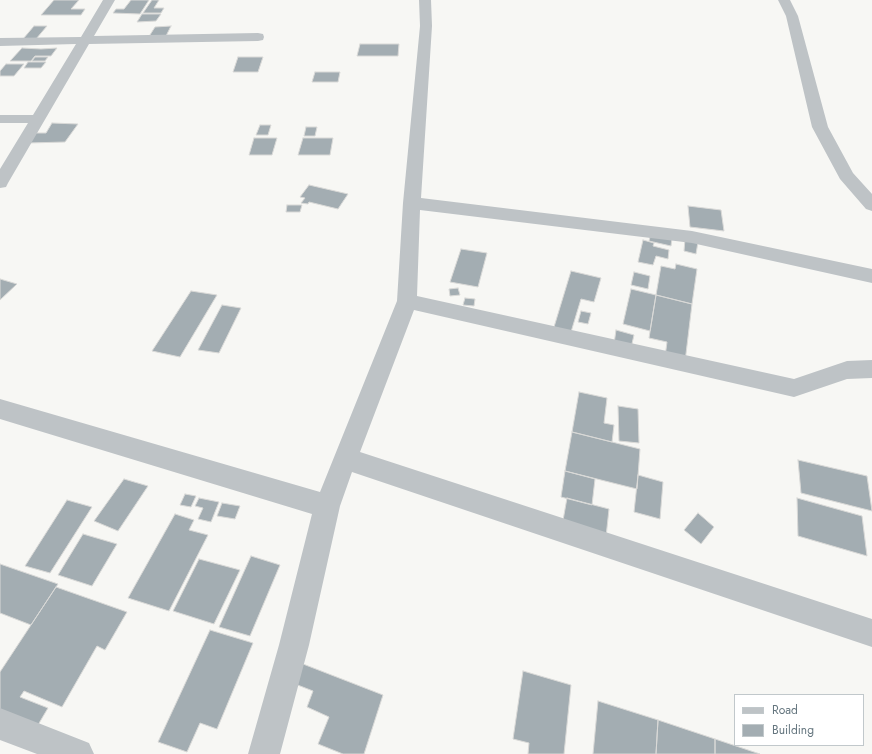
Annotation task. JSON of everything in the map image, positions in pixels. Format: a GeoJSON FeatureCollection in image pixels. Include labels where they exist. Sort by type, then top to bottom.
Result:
{"type":"FeatureCollection","features":[{"type":"Feature","properties":{"kind":"street"},"geometry":{"type":"LineString","coordinates":[[0,183],[109,0]]}},
{"type":"Feature","properties":{"kind":"street"},"geometry":{"type":"LineString","coordinates":[[264,754],[294,645],[327,506],[407,301],[412,203],[426,26],[425,0]]}},
{"type":"Feature","properties":{"kind":"street"},"geometry":{"type":"LineString","coordinates":[[784,0],[792,16],[820,127],[846,175],[872,205]]}},
{"type":"Feature","properties":{"kind":"street"},"geometry":{"type":"LineString","coordinates":[[0,42],[84,42],[258,37]]}},
{"type":"Feature","properties":{"kind":"street"},"geometry":{"type":"LineString","coordinates":[[0,119],[38,119]]}},
{"type":"Feature","properties":{"kind":"street"},"geometry":{"type":"LineString","coordinates":[[412,203],[692,237],[872,276]]}},
{"type":"Feature","properties":{"kind":"street"},"geometry":{"type":"LineString","coordinates":[[407,301],[794,388],[848,370],[872,369]]}},
{"type":"Feature","properties":{"kind":"street"},"geometry":{"type":"LineString","coordinates":[[0,409],[327,506]]}},
{"type":"Feature","properties":{"kind":"street"},"geometry":{"type":"LineString","coordinates":[[346,459],[872,633]]}},
{"type":"Feature","properties":{"kind":"street"},"geometry":{"type":"LineString","coordinates":[[0,724],[78,754]]}},
{"type":"Feature","properties":{"kind":"building"},"geometry":{"type":"Polygon","coordinates":[[[54,0],[79,0],[71,9],[85,9],[81,15],[41,15],[54,0]]]}},
{"type":"Feature","properties":{"kind":"building"},"geometry":{"type":"Polygon","coordinates":[[[131,0],[149,0],[140,14],[113,13],[116,9],[124,9],[131,0]]]}},
{"type":"Feature","properties":{"kind":"building"},"geometry":{"type":"Polygon","coordinates":[[[152,0],[159,0],[154,8],[164,8],[161,13],[143,13],[152,0]]]}},
{"type":"Feature","properties":{"kind":"building"},"geometry":{"type":"Polygon","coordinates":[[[142,14],[161,14],[156,21],[137,22],[142,14]]]}},
{"type":"Feature","properties":{"kind":"building"},"geometry":{"type":"Polygon","coordinates":[[[34,26],[47,26],[36,39],[23,39],[34,26]]]}},
{"type":"Feature","properties":{"kind":"building"},"geometry":{"type":"Polygon","coordinates":[[[171,26],[165,38],[148,38],[155,27],[171,26]]]}},
{"type":"Feature","properties":{"kind":"building"},"geometry":{"type":"Polygon","coordinates":[[[360,44],[399,44],[398,56],[357,56],[360,44]]]}},
{"type":"Feature","properties":{"kind":"building"},"geometry":{"type":"Polygon","coordinates":[[[22,48],[57,48],[51,56],[35,56],[31,61],[10,61],[22,48]]]}},
{"type":"Feature","properties":{"kind":"building"},"geometry":{"type":"Polygon","coordinates":[[[35,57],[48,57],[45,61],[32,61],[35,57]]]}},
{"type":"Feature","properties":{"kind":"building"},"geometry":{"type":"Polygon","coordinates":[[[238,57],[263,57],[258,72],[233,72],[238,57]]]}},
{"type":"Feature","properties":{"kind":"building"},"geometry":{"type":"Polygon","coordinates":[[[28,62],[46,62],[41,68],[24,68],[28,62]]]}},
{"type":"Feature","properties":{"kind":"building"},"geometry":{"type":"Polygon","coordinates":[[[6,64],[24,64],[14,76],[0,76],[0,71],[6,64]]]}},
{"type":"Feature","properties":{"kind":"building"},"geometry":{"type":"Polygon","coordinates":[[[315,72],[340,72],[338,82],[312,82],[315,72]]]}},
{"type":"Feature","properties":{"kind":"building"},"geometry":{"type":"Polygon","coordinates":[[[52,123],[78,124],[65,142],[28,143],[35,133],[46,133],[52,123]]]}},
{"type":"Feature","properties":{"kind":"building"},"geometry":{"type":"Polygon","coordinates":[[[260,125],[271,125],[268,135],[256,135],[260,125]]]}},
{"type":"Feature","properties":{"kind":"building"},"geometry":{"type":"Polygon","coordinates":[[[306,127],[317,127],[315,136],[304,136],[306,127]]]}},
{"type":"Feature","properties":{"kind":"building"},"geometry":{"type":"Polygon","coordinates":[[[254,138],[277,138],[272,155],[249,155],[254,138]]]}},
{"type":"Feature","properties":{"kind":"building"},"geometry":{"type":"Polygon","coordinates":[[[303,138],[333,138],[330,155],[298,155],[303,138]]]}},
{"type":"Feature","properties":{"kind":"building"},"geometry":{"type":"Polygon","coordinates":[[[309,185],[348,194],[338,209],[309,202],[308,204],[301,203],[305,198],[300,197],[309,185]]]}},
{"type":"Feature","properties":{"kind":"building"},"geometry":{"type":"Polygon","coordinates":[[[287,205],[302,205],[300,212],[286,212],[287,205]]]}},
{"type":"Feature","properties":{"kind":"building"},"geometry":{"type":"Polygon","coordinates":[[[688,206],[721,210],[724,231],[690,227],[688,206]]]}},
{"type":"Feature","properties":{"kind":"building"},"geometry":{"type":"Polygon","coordinates":[[[651,233],[672,238],[671,246],[649,241],[651,233]]]}},
{"type":"Feature","properties":{"kind":"building"},"geometry":{"type":"Polygon","coordinates":[[[685,239],[698,242],[696,254],[684,251],[685,239]]]}},
{"type":"Feature","properties":{"kind":"building"},"geometry":{"type":"Polygon","coordinates":[[[643,240],[654,243],[653,246],[669,250],[668,259],[656,256],[653,265],[638,262],[643,240]]]}},
{"type":"Feature","properties":{"kind":"building"},"geometry":{"type":"Polygon","coordinates":[[[461,249],[487,253],[478,287],[450,282],[461,249]]]}},
{"type":"Feature","properties":{"kind":"building"},"geometry":{"type":"Polygon","coordinates":[[[676,264],[697,269],[692,304],[656,295],[661,266],[675,269],[676,264]]]}},
{"type":"Feature","properties":{"kind":"building"},"geometry":{"type":"Polygon","coordinates":[[[571,271],[601,278],[594,302],[581,299],[571,332],[554,327],[571,271]]]}},
{"type":"Feature","properties":{"kind":"building"},"geometry":{"type":"Polygon","coordinates":[[[634,272],[650,276],[648,289],[631,285],[634,272]]]}},
{"type":"Feature","properties":{"kind":"building"},"geometry":{"type":"Polygon","coordinates":[[[0,279],[17,284],[0,300],[0,279]]]}},
{"type":"Feature","properties":{"kind":"building"},"geometry":{"type":"Polygon","coordinates":[[[458,288],[460,295],[450,296],[449,289],[458,288]]]}},
{"type":"Feature","properties":{"kind":"building"},"geometry":{"type":"Polygon","coordinates":[[[631,289],[656,295],[650,331],[623,324],[631,289]]]}},
{"type":"Feature","properties":{"kind":"building"},"geometry":{"type":"Polygon","coordinates":[[[191,291],[217,295],[180,357],[152,351],[191,291]]]}},
{"type":"Feature","properties":{"kind":"building"},"geometry":{"type":"Polygon","coordinates":[[[656,295],[692,304],[685,362],[665,357],[667,342],[649,338],[656,295]]]}},
{"type":"Feature","properties":{"kind":"building"},"geometry":{"type":"Polygon","coordinates":[[[465,298],[475,299],[474,306],[463,305],[465,298]]]}},
{"type":"Feature","properties":{"kind":"building"},"geometry":{"type":"Polygon","coordinates":[[[222,305],[241,308],[219,353],[198,350],[222,305]]]}},
{"type":"Feature","properties":{"kind":"building"},"geometry":{"type":"Polygon","coordinates":[[[581,311],[591,313],[588,324],[578,322],[581,311]]]}},
{"type":"Feature","properties":{"kind":"building"},"geometry":{"type":"Polygon","coordinates":[[[616,330],[634,335],[631,348],[614,344],[616,330]]]}},
{"type":"Feature","properties":{"kind":"building"},"geometry":{"type":"Polygon","coordinates":[[[579,392],[607,398],[604,423],[614,425],[612,442],[572,432],[579,392]]]}},
{"type":"Feature","properties":{"kind":"building"},"geometry":{"type":"Polygon","coordinates":[[[618,406],[638,409],[639,443],[619,441],[618,406]]]}},
{"type":"Feature","properties":{"kind":"building"},"geometry":{"type":"Polygon","coordinates":[[[572,432],[640,449],[637,489],[565,471],[572,432]]]}},
{"type":"Feature","properties":{"kind":"building"},"geometry":{"type":"Polygon","coordinates":[[[798,460],[867,476],[872,511],[801,493],[798,460]]]}},
{"type":"Feature","properties":{"kind":"building"},"geometry":{"type":"Polygon","coordinates":[[[565,471],[595,479],[592,505],[561,497],[565,471]]]}},
{"type":"Feature","properties":{"kind":"building"},"geometry":{"type":"Polygon","coordinates":[[[638,475],[663,482],[660,519],[634,512],[638,475]]]}},
{"type":"Feature","properties":{"kind":"building"},"geometry":{"type":"Polygon","coordinates":[[[124,479],[148,486],[118,531],[94,521],[124,479]]]}},
{"type":"Feature","properties":{"kind":"building"},"geometry":{"type":"Polygon","coordinates":[[[185,494],[196,496],[191,507],[180,505],[185,494]]]}},
{"type":"Feature","properties":{"kind":"building"},"geometry":{"type":"Polygon","coordinates":[[[199,498],[219,502],[211,522],[198,519],[203,508],[195,506],[199,498]]]}},
{"type":"Feature","properties":{"kind":"building"},"geometry":{"type":"Polygon","coordinates":[[[567,498],[609,509],[606,537],[562,526],[567,498]]]}},
{"type":"Feature","properties":{"kind":"building"},"geometry":{"type":"Polygon","coordinates":[[[797,498],[862,516],[867,556],[798,536],[797,498]]]}},
{"type":"Feature","properties":{"kind":"building"},"geometry":{"type":"Polygon","coordinates":[[[67,500],[92,507],[50,573],[25,566],[67,500]]]}},
{"type":"Feature","properties":{"kind":"building"},"geometry":{"type":"Polygon","coordinates":[[[222,503],[240,506],[235,519],[217,516],[222,503]]]}},
{"type":"Feature","properties":{"kind":"building"},"geometry":{"type":"Polygon","coordinates":[[[698,513],[714,527],[701,544],[684,530],[698,513]]]}},
{"type":"Feature","properties":{"kind":"building"},"geometry":{"type":"Polygon","coordinates":[[[175,514],[194,520],[189,530],[208,535],[169,611],[128,598],[175,514]]]}},
{"type":"Feature","properties":{"kind":"building"},"geometry":{"type":"Polygon","coordinates":[[[83,534],[117,544],[92,586],[58,575],[83,534]]]}},
{"type":"Feature","properties":{"kind":"building"},"geometry":{"type":"Polygon","coordinates":[[[251,556],[280,565],[250,636],[219,627],[251,556]]]}},
{"type":"Feature","properties":{"kind":"building"},"geometry":{"type":"Polygon","coordinates":[[[199,559],[240,570],[214,624],[173,611],[199,559]]]}},
{"type":"Feature","properties":{"kind":"building"},"geometry":{"type":"Polygon","coordinates":[[[0,564],[58,584],[31,625],[0,613],[0,564]]]}},
{"type":"Feature","properties":{"kind":"building"},"geometry":{"type":"Polygon","coordinates":[[[56,587],[127,612],[105,650],[97,646],[62,707],[24,691],[20,697],[48,708],[35,730],[0,715],[0,672],[56,587]]]}},
{"type":"Feature","properties":{"kind":"building"},"geometry":{"type":"Polygon","coordinates":[[[210,630],[253,643],[217,729],[200,723],[187,752],[158,742],[210,630]]]}},
{"type":"Feature","properties":{"kind":"building"},"geometry":{"type":"Polygon","coordinates":[[[303,664],[383,695],[364,754],[343,754],[318,744],[329,717],[307,707],[313,691],[295,684],[303,664]]]}},
{"type":"Feature","properties":{"kind":"building"},"geometry":{"type":"Polygon","coordinates":[[[523,671],[571,685],[564,754],[528,754],[529,743],[513,739],[523,671]]]}},
{"type":"Feature","properties":{"kind":"building"},"geometry":{"type":"Polygon","coordinates":[[[598,701],[658,720],[656,754],[593,754],[598,701]]]}},
{"type":"Feature","properties":{"kind":"building"},"geometry":{"type":"Polygon","coordinates":[[[658,720],[715,739],[715,754],[656,754],[658,720]]]}},
{"type":"Feature","properties":{"kind":"building"},"geometry":{"type":"Polygon","coordinates":[[[715,739],[760,754],[715,754],[715,739]]]}}]}
